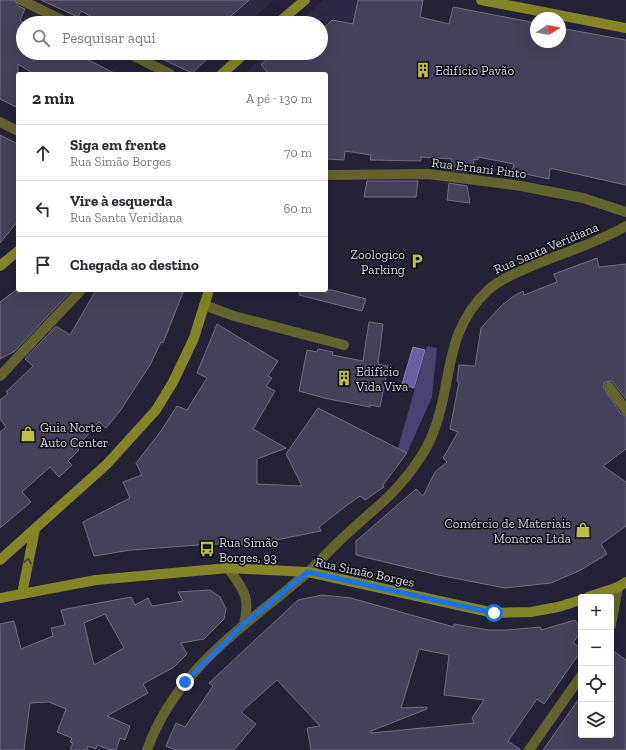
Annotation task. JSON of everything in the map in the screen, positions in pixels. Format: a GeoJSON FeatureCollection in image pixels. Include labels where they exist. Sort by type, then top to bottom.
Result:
{"type":"FeatureCollection","features":[{"type":"Feature","properties":{"kind":"street"},"geometry":{"type":"LineString","coordinates":[[21,0],[54,16]]}},
{"type":"Feature","properties":{"kind":"street"},"geometry":{"type":"LineString","coordinates":[[286,16],[305,0]]}},
{"type":"Feature","properties":{"kind":"street"},"geometry":{"type":"LineString","coordinates":[[481,0],[626,28]]}},
{"type":"Feature","properties":{"kind":"street"},"geometry":{"type":"LineString","coordinates":[[142,60],[166,72]]}},
{"type":"Feature","properties":{"kind":"street"},"geometry":{"type":"LineString","coordinates":[[224,72],[237,60]]}},
{"type":"Feature","properties":{"kind":"street"},"geometry":{"type":"LineString","coordinates":[[0,122],[16,130]]}},
{"type":"Feature","properties":{"kind":"street","name":"Rua Ernani Pinto"},"geometry":{"type":"LineString","coordinates":[[328,175],[436,175],[529,187],[582,198],[626,212]]}},
{"type":"Feature","properties":{"kind":"street","name":"Rua Santa Veridiana"},"geometry":{"type":"LineString","coordinates":[[147,750],[163,715],[185,682],[244,624],[308,572],[400,485],[420,459],[435,426],[458,331],[467,315],[488,290],[508,277],[604,238],[626,226]]}},
{"type":"Feature","properties":{"kind":"street"},"geometry":{"type":"LineString","coordinates":[[0,266],[16,253]]}},
{"type":"Feature","properties":{"kind":"street"},"geometry":{"type":"LineString","coordinates":[[0,376],[79,292]]}},
{"type":"Feature","properties":{"kind":"street"},"geometry":{"type":"LineString","coordinates":[[0,560],[107,464],[156,410],[194,338],[208,292]]}},
{"type":"Feature","properties":{"kind":"street"},"geometry":{"type":"LineString","coordinates":[[204,305],[234,316],[344,345]]}},
{"type":"Feature","properties":{"kind":"street"},"geometry":{"type":"LineString","coordinates":[[609,387],[626,410]]}},
{"type":"Feature","properties":{"kind":"street"},"geometry":{"type":"LineString","coordinates":[[22,594],[35,529]]}},
{"type":"Feature","properties":{"kind":"street"},"geometry":{"type":"LineString","coordinates":[[228,568],[243,587],[247,612],[244,624]]}},
{"type":"Feature","properties":{"kind":"street","name":"Rua Simão Borges"},"geometry":{"type":"LineString","coordinates":[[0,598],[96,580],[228,568],[308,572],[494,613],[518,614],[539,611],[578,601]]}},
{"type":"Feature","properties":{"kind":"street"},"geometry":{"type":"LineString","coordinates":[[596,594],[622,584]]}},
{"type":"Feature","properties":{"kind":"street"},"geometry":{"type":"LineString","coordinates":[[614,614],[622,584]]}},
{"type":"Feature","properties":{"kind":"street"},"geometry":{"type":"LineString","coordinates":[[529,750],[578,680]]}},
{"type":"Feature","properties":{"kind":"shaded area"},"geometry":{"type":"Polygon","coordinates":[[[146,0],[274,0],[256,16],[179,16],[146,0]]]}},
{"type":"Feature","properties":{"kind":"shaded area"},"geometry":{"type":"Polygon","coordinates":[[[323,0],[358,0],[343,78],[328,74],[328,72],[246,72],[259,60],[328,60],[328,16],[306,16],[323,0]]]}},
{"type":"Feature","properties":{"kind":"shaded area"},"geometry":{"type":"Polygon","coordinates":[[[427,346],[437,348],[432,397],[407,453],[398,448],[427,346]]]}},
{"type":"Feature","properties":{"kind":"shaded area"},"geometry":{"type":"Polygon","coordinates":[[[413,347],[425,350],[414,388],[402,384],[413,347]]]}},
{"type":"Feature","properties":{"kind":"building"},"geometry":{"type":"Polygon","coordinates":[[[0,0],[15,0],[18,6],[25,9],[22,16],[16,16],[16,60],[89,60],[112,72],[31,72],[18,64],[18,72],[16,72],[16,107],[0,99],[0,0]]]}},
{"type":"Feature","properties":{"kind":"building"},"geometry":{"type":"Polygon","coordinates":[[[41,0],[249,0],[231,16],[91,16],[81,11],[78,16],[41,0]]]}},
{"type":"Feature","properties":{"kind":"building"},"geometry":{"type":"Polygon","coordinates":[[[358,0],[423,0],[420,17],[449,24],[453,7],[530,22],[530,48],[566,48],[566,29],[626,40],[626,185],[554,169],[550,169],[549,179],[512,171],[514,164],[478,157],[478,160],[474,159],[473,166],[463,165],[464,172],[451,170],[452,159],[421,157],[421,161],[370,160],[371,155],[345,151],[344,160],[328,159],[328,72],[267,72],[261,65],[266,60],[328,60],[328,24],[332,20],[353,24],[358,0]]]}},
{"type":"Feature","properties":{"kind":"building"},"geometry":{"type":"Polygon","coordinates":[[[164,60],[206,60],[193,72],[190,72],[164,60]]]}},
{"type":"Feature","properties":{"kind":"building"},"geometry":{"type":"Polygon","coordinates":[[[0,135],[16,143],[16,223],[0,243],[0,135]]]}},
{"type":"Feature","properties":{"kind":"building"},"geometry":{"type":"Polygon","coordinates":[[[367,181],[418,181],[416,197],[364,197],[367,181]]]}},
{"type":"Feature","properties":{"kind":"building"},"geometry":{"type":"Polygon","coordinates":[[[449,183],[467,186],[470,203],[447,200],[449,183]]]}},
{"type":"Feature","properties":{"kind":"building"},"geometry":{"type":"Polygon","coordinates":[[[597,258],[599,267],[626,264],[626,399],[612,381],[605,382],[603,387],[621,414],[626,416],[626,449],[603,466],[626,482],[626,526],[601,544],[607,554],[581,570],[551,583],[505,588],[438,575],[356,555],[356,541],[416,489],[423,496],[435,472],[447,462],[443,458],[458,432],[450,429],[459,382],[457,381],[459,365],[475,366],[481,328],[502,305],[514,296],[523,291],[524,295],[557,282],[554,274],[597,258]]]}},
{"type":"Feature","properties":{"kind":"building"},"geometry":{"type":"Polygon","coordinates":[[[16,290],[16,292],[70,292],[15,351],[0,359],[0,302],[16,290]]]}},
{"type":"Feature","properties":{"kind":"building"},"geometry":{"type":"Polygon","coordinates":[[[328,290],[332,290],[366,299],[362,311],[299,295],[300,292],[328,292],[328,290]]]}},
{"type":"Feature","properties":{"kind":"building"},"geometry":{"type":"Polygon","coordinates":[[[95,292],[183,292],[163,343],[161,342],[150,365],[120,411],[106,428],[99,422],[77,447],[79,450],[68,461],[72,465],[59,477],[50,467],[22,492],[31,502],[0,528],[0,432],[6,427],[0,419],[0,400],[8,394],[6,392],[33,366],[25,359],[56,326],[70,335],[95,292]]]}},
{"type":"Feature","properties":{"kind":"building","name":"Edifício Vida Viva"},"geometry":{"type":"Polygon","coordinates":[[[369,322],[383,324],[378,364],[388,366],[380,407],[370,405],[370,407],[324,398],[299,391],[307,350],[317,352],[318,349],[333,352],[332,355],[363,361],[369,322]]]}},
{"type":"Feature","properties":{"kind":"building"},"geometry":{"type":"Polygon","coordinates":[[[217,324],[278,361],[268,376],[272,378],[266,386],[275,391],[253,429],[286,448],[257,459],[257,484],[302,486],[286,454],[318,408],[407,453],[383,485],[384,487],[365,500],[360,496],[319,527],[321,531],[271,541],[271,546],[212,544],[131,550],[94,556],[83,522],[130,498],[123,482],[142,475],[136,463],[161,431],[177,406],[187,410],[207,378],[197,373],[217,324]]]}},
{"type":"Feature","properties":{"kind":"building"},"geometry":{"type":"Polygon","coordinates":[[[210,590],[220,597],[226,609],[224,619],[204,639],[181,643],[187,654],[174,667],[143,684],[148,693],[107,716],[130,726],[125,740],[120,738],[116,750],[110,750],[97,745],[96,749],[88,746],[87,750],[70,750],[73,743],[70,742],[72,738],[57,732],[66,709],[49,702],[30,703],[24,750],[0,750],[0,624],[14,621],[21,649],[53,636],[51,628],[65,625],[61,610],[131,597],[135,605],[148,598],[152,606],[183,601],[178,592],[210,590]],[[105,614],[84,623],[94,665],[124,648],[105,614]]]}},
{"type":"Feature","properties":{"kind":"building"},"geometry":{"type":"Polygon","coordinates":[[[322,595],[351,598],[454,627],[454,624],[489,630],[541,627],[541,630],[575,620],[578,626],[578,636],[573,643],[578,646],[578,655],[544,704],[537,699],[508,741],[521,750],[311,750],[307,728],[320,726],[277,680],[241,712],[256,724],[234,750],[175,750],[166,746],[176,723],[185,727],[213,686],[209,683],[298,600],[322,595]],[[419,649],[401,708],[427,707],[427,709],[371,731],[371,733],[474,723],[472,718],[484,700],[444,695],[449,655],[419,649]]]}},
{"type":"Feature","properties":{"kind":"building"},"geometry":{"type":"Polygon","coordinates":[[[614,651],[626,660],[626,750],[543,750],[578,700],[578,738],[614,738],[614,651]]]}},
{"type":"Feature","properties":{"kind":"place","name":"Edifício Pavão"},"geometry":{"type":"Point","coordinates":[423,70]}},
{"type":"Feature","properties":{"kind":"place","name":"Zoologico Parking"},"geometry":{"type":"Point","coordinates":[417,261]}},
{"type":"Feature","properties":{"kind":"place","name":"Edifício Vida Viva"},"geometry":{"type":"Point","coordinates":[344,378]}},
{"type":"Feature","properties":{"kind":"place","name":"Guia Norte Auto Center"},"geometry":{"type":"Point","coordinates":[28,434]}},
{"type":"Feature","properties":{"kind":"place","name":"Comércio de Materiais Monarca Ltda"},"geometry":{"type":"Point","coordinates":[583,530]}},
{"type":"Feature","properties":{"kind":"place","name":"Rua Simão Borges, 93"},"geometry":{"type":"Point","coordinates":[207,549]}},
{"type":"Feature","properties":{"kind":"route"},"geometry":{"type":"LineString","coordinates":[[185,682],[216,649],[244,624],[308,572],[494,613]]}}]}
